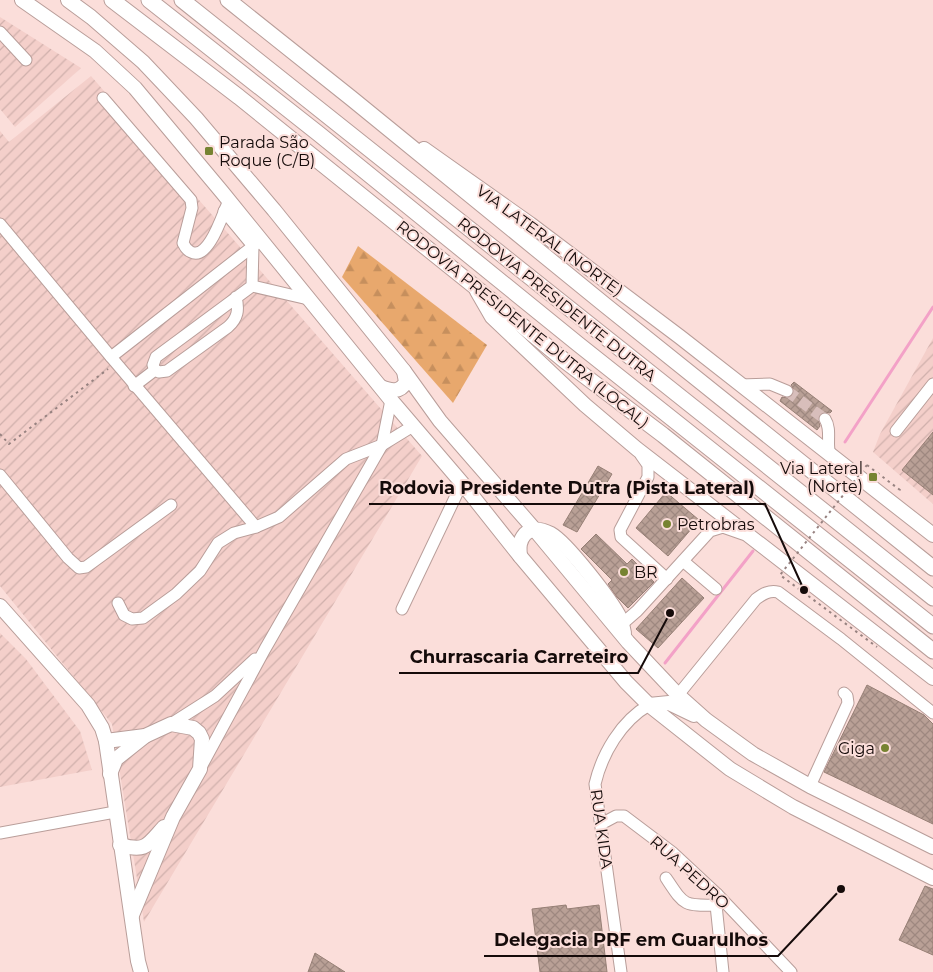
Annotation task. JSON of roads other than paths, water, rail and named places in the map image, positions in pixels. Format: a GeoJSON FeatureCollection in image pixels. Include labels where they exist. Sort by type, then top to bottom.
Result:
{"type":"FeatureCollection","features":[{"type":"Feature","properties":{"kind":"highway","name":"RODOVIA PRESIDENTE DUTRA (LOCAL)"},"geometry":{"type":"LineString","coordinates":[[112,0],[239,97],[474,286],[565,362],[663,435],[933,651]]}},
{"type":"Feature","properties":{"kind":"highway","name":"RODOVIA PRESIDENTE DUTRA"},"geometry":{"type":"LineString","coordinates":[[149,0],[933,626]]}},
{"type":"Feature","properties":{"kind":"highway","name":"RODOVIA PRESIDENTE DUTRA"},"geometry":{"type":"LineString","coordinates":[[182,0],[933,598]]}},
{"type":"Feature","properties":{"kind":"highway","name":"RODOVIA PRESIDENTE DUTRA"},"geometry":{"type":"LineString","coordinates":[[228,0],[351,98],[604,306],[933,568]]}},
{"type":"Feature","properties":{"kind":"main road"},"geometry":{"type":"LineString","coordinates":[[22,0],[95,51],[135,88],[257,243],[308,299],[462,483],[520,556],[626,682],[649,705],[730,769],[793,807],[933,878]]}},
{"type":"Feature","properties":{"kind":"main road"},"geometry":{"type":"LineString","coordinates":[[68,0],[91,16],[143,62],[196,118],[274,210],[404,371],[440,421],[535,530],[625,639],[678,695],[706,720],[753,754],[810,786],[933,847]]}},
{"type":"Feature","properties":{"kind":"main road","name":"VIA LATERAL (NORTE)"},"geometry":{"type":"LineString","coordinates":[[351,98],[530,224],[933,536]]}},
{"type":"Feature","properties":{"kind":"main road"},"geometry":{"type":"LineString","coordinates":[[474,286],[492,316],[585,405],[637,449],[752,536],[933,678]]}},
{"type":"Feature","properties":{"kind":"main road"},"geometry":{"type":"LineString","coordinates":[[381,387],[394,391],[402,388],[406,382],[404,371]]}},
{"type":"Feature","properties":{"kind":"main road"},"geometry":{"type":"LineString","coordinates":[[520,556],[519,548],[521,541],[529,531],[535,530],[551,534],[563,543],[606,596],[622,624],[625,639]]}},
{"type":"Feature","properties":{"kind":"main road"},"geometry":{"type":"LineString","coordinates":[[0,606],[88,706],[102,728],[106,741],[115,812],[141,972]]}},
{"type":"Feature","properties":{"kind":"main road"},"geometry":{"type":"LineString","coordinates":[[649,705],[669,703],[706,720]]}},
{"type":"Feature","properties":{"kind":"main road"},"geometry":{"type":"LineString","coordinates":[[110,774],[116,760],[146,736],[171,724],[194,728],[202,739],[200,769],[173,817],[131,916]]}},
{"type":"Feature","properties":{"kind":"main road"},"geometry":{"type":"LineString","coordinates":[[106,741],[146,736]]}},
{"type":"Feature","properties":{"kind":"main road"},"geometry":{"type":"LineString","coordinates":[[120,845],[135,849],[147,845],[173,817]]}},
{"type":"Feature","properties":{"kind":"street"},"geometry":{"type":"LineString","coordinates":[[0,32],[26,60]]}},
{"type":"Feature","properties":{"kind":"street"},"geometry":{"type":"LineString","coordinates":[[104,98],[190,200],[192,208],[183,243],[187,250],[193,254],[198,254],[210,244],[227,206]]}},
{"type":"Feature","properties":{"kind":"street"},"geometry":{"type":"LineString","coordinates":[[0,224],[134,386],[256,527]]}},
{"type":"Feature","properties":{"kind":"street"},"geometry":{"type":"LineString","coordinates":[[252,286],[257,243]]}},
{"type":"Feature","properties":{"kind":"street"},"geometry":{"type":"LineString","coordinates":[[113,360],[257,243]]}},
{"type":"Feature","properties":{"kind":"street"},"geometry":{"type":"LineString","coordinates":[[155,370],[153,365],[156,357],[252,286],[308,299]]}},
{"type":"Feature","properties":{"kind":"street"},"geometry":{"type":"LineString","coordinates":[[155,370],[159,372],[167,371],[235,321],[237,313],[236,297]]}},
{"type":"Feature","properties":{"kind":"street"},"geometry":{"type":"LineString","coordinates":[[134,386],[155,370]]}},
{"type":"Feature","properties":{"kind":"street"},"geometry":{"type":"LineString","coordinates":[[740,385],[770,384],[787,391]]}},
{"type":"Feature","properties":{"kind":"street"},"geometry":{"type":"LineString","coordinates":[[896,431],[933,384]]}},
{"type":"Feature","properties":{"kind":"street"},"geometry":{"type":"LineString","coordinates":[[200,769],[265,649],[382,445],[391,400]]}},
{"type":"Feature","properties":{"kind":"street"},"geometry":{"type":"LineString","coordinates":[[825,419],[829,429],[830,455]]}},
{"type":"Feature","properties":{"kind":"street"},"geometry":{"type":"LineString","coordinates":[[118,603],[124,615],[132,619],[143,618],[176,594],[200,571],[218,543],[234,533],[256,527],[279,517],[346,460],[382,445],[413,426]]}},
{"type":"Feature","properties":{"kind":"street"},"geometry":{"type":"LineString","coordinates":[[637,449],[648,465],[648,477],[620,530],[621,536],[667,579]]}},
{"type":"Feature","properties":{"kind":"street"},"geometry":{"type":"LineString","coordinates":[[0,475],[68,558],[79,568],[86,567],[171,505]]}},
{"type":"Feature","properties":{"kind":"street"},"geometry":{"type":"LineString","coordinates":[[402,609],[462,483]]}},
{"type":"Feature","properties":{"kind":"street"},"geometry":{"type":"LineString","coordinates":[[622,624],[667,579],[710,530],[723,527],[752,536]]}},
{"type":"Feature","properties":{"kind":"street"},"geometry":{"type":"LineString","coordinates":[[683,561],[716,589]]}},
{"type":"Feature","properties":{"kind":"street"},"geometry":{"type":"LineString","coordinates":[[678,695],[756,599],[767,592],[773,591],[778,592],[841,639],[933,713]]}},
{"type":"Feature","properties":{"kind":"street"},"geometry":{"type":"LineString","coordinates":[[171,724],[216,696],[265,649]]}},
{"type":"Feature","properties":{"kind":"street"},"geometry":{"type":"LineString","coordinates":[[810,786],[848,703],[847,696],[844,693]]}},
{"type":"Feature","properties":{"kind":"street","name":"RUA KIDA"},"geometry":{"type":"LineString","coordinates":[[621,972],[595,784],[611,744],[620,731],[640,710],[649,705]]}},
{"type":"Feature","properties":{"kind":"street"},"geometry":{"type":"LineString","coordinates":[[0,833],[115,812]]}},
{"type":"Feature","properties":{"kind":"street","name":"RUA PEDRO"},"geometry":{"type":"LineString","coordinates":[[601,824],[616,816],[624,816],[673,853],[716,899],[791,972]]}},
{"type":"Feature","properties":{"kind":"street"},"geometry":{"type":"LineString","coordinates":[[666,878],[680,900],[688,904],[716,899],[723,972]]}},
{"type":"Feature","properties":{"kind":"waterway"},"geometry":{"type":"LineString","coordinates":[[845,442],[933,307]]}},
{"type":"Feature","properties":{"kind":"waterway"},"geometry":{"type":"LineString","coordinates":[[665,663],[753,551]]}},
{"type":"Feature","properties":{"kind":"tunnel"},"geometry":{"type":"LineString","coordinates":[[787,391],[825,419]]}},
{"type":"Feature","properties":{"kind":"place","name":"Parada São Roque (C/B)"},"geometry":{"type":"Point","coordinates":[209,151]}},
{"type":"Feature","properties":{"kind":"place","name":"Via Lateral (Norte)"},"geometry":{"type":"Point","coordinates":[873,477]}},
{"type":"Feature","properties":{"kind":"place","name":"Petrobras"},"geometry":{"type":"Point","coordinates":[667,524]}},
{"type":"Feature","properties":{"kind":"place","name":"BR"},"geometry":{"type":"Point","coordinates":[624,572]}},
{"type":"Feature","properties":{"kind":"place","name":"Rodovia Presidente Dutra (Pista Lateral)"},"geometry":{"type":"Point","coordinates":[804,590]}},
{"type":"Feature","properties":{"kind":"place","name":"Churrascaria Carreteiro"},"geometry":{"type":"Point","coordinates":[670,613]}},
{"type":"Feature","properties":{"kind":"place","name":"Giga"},"geometry":{"type":"Point","coordinates":[885,748]}},
{"type":"Feature","properties":{"kind":"place","name":"Delegacia PRF em Guarulhos"},"geometry":{"type":"Point","coordinates":[841,889]}}]}
